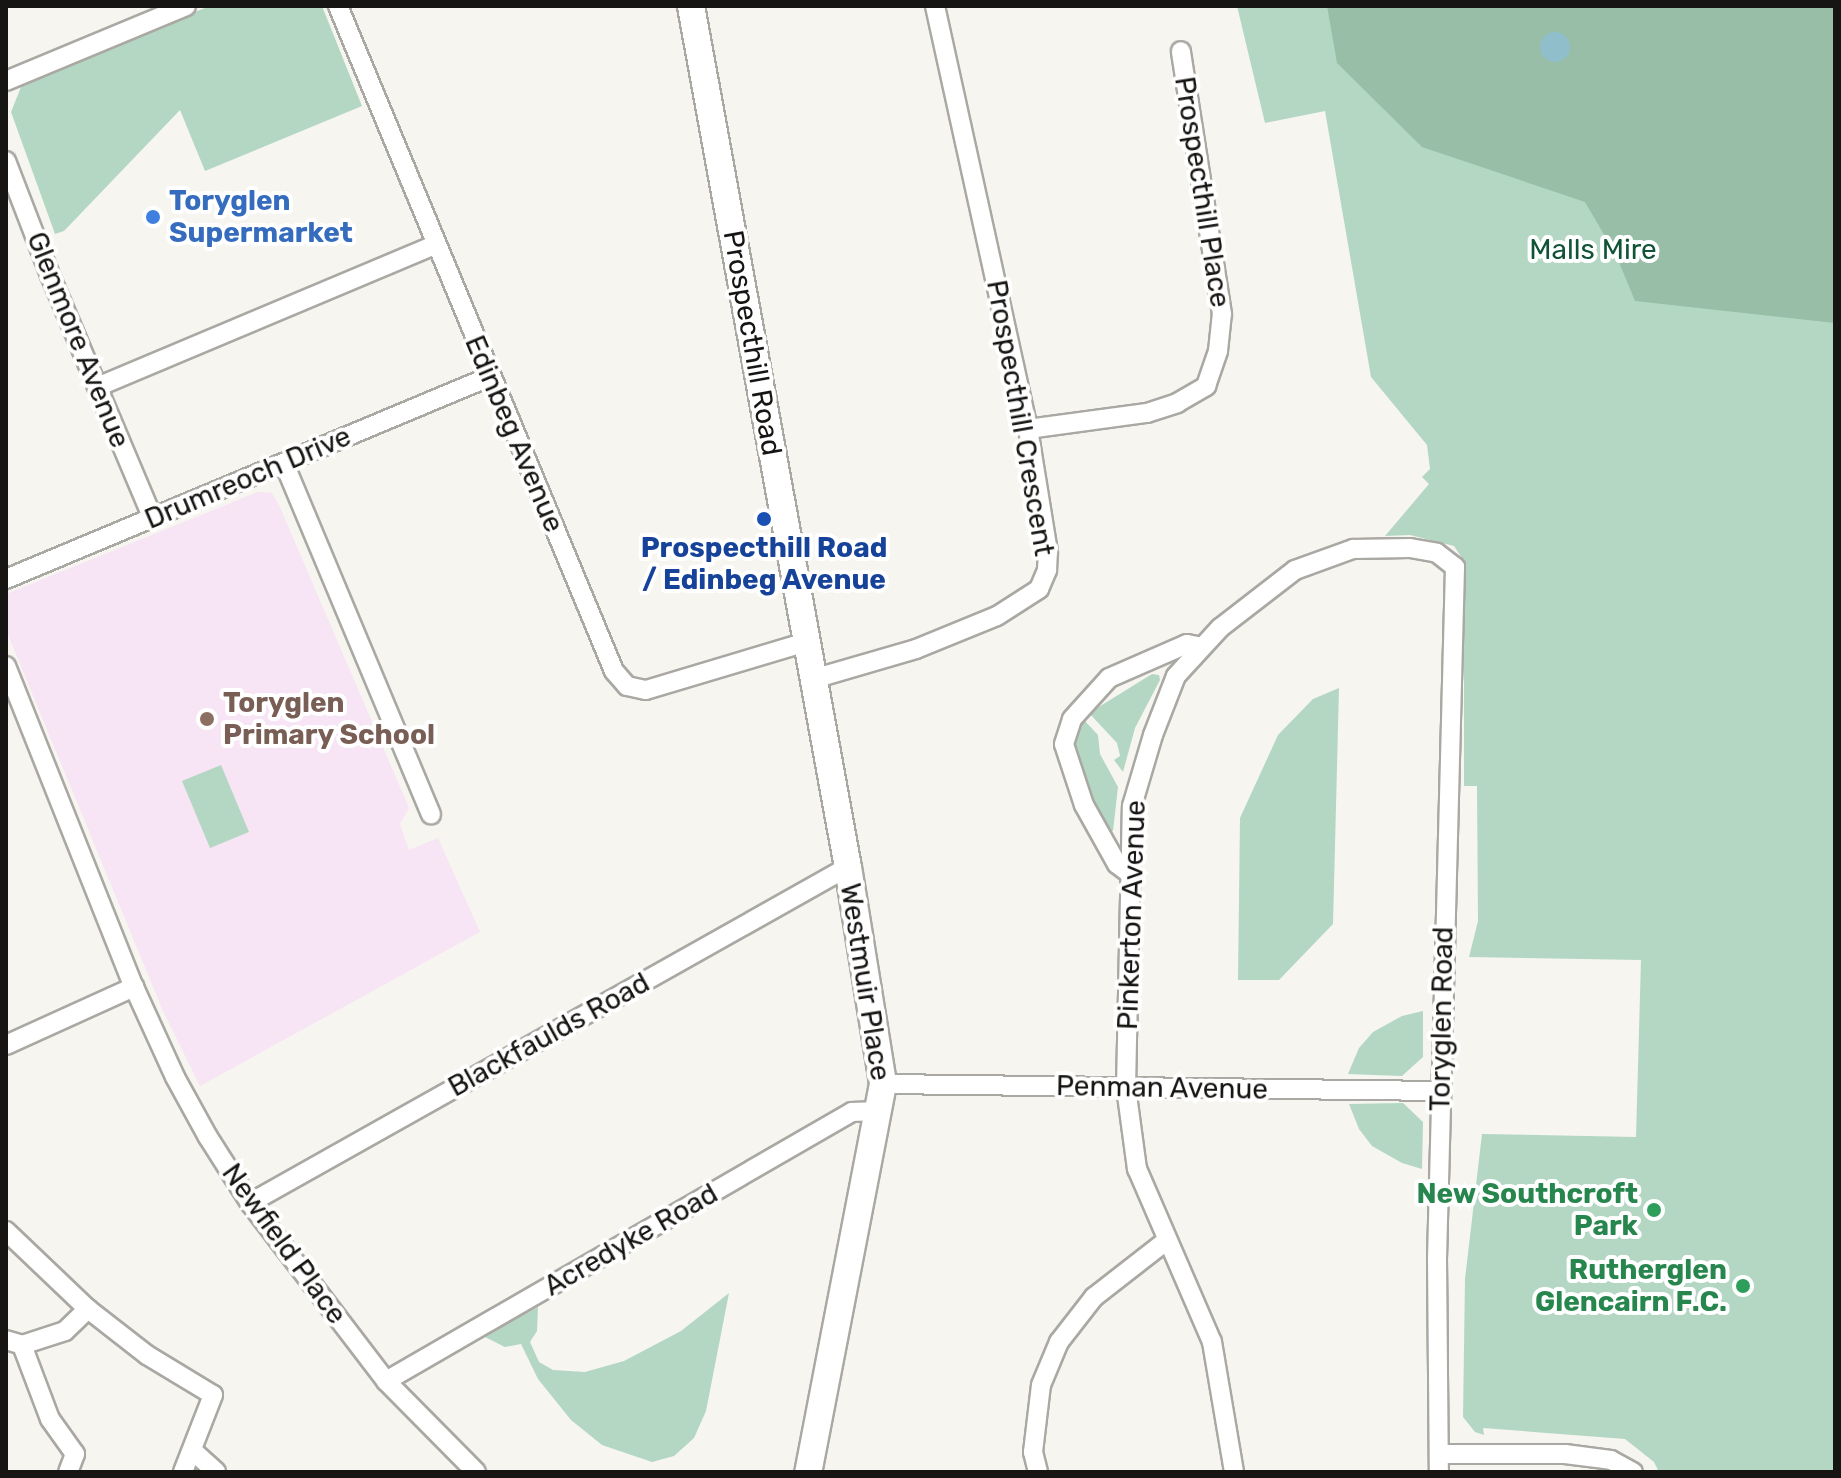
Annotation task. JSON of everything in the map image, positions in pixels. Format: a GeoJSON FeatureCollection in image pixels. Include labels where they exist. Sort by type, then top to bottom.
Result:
{"type":"FeatureCollection","features":[{"type":"Feature","properties":{"kind":"main road","name":"Prospecthill Road"},"geometry":{"type":"LineString","coordinates":[[691,6],[813,679]]}},
{"type":"Feature","properties":{"kind":"main road","name":"Westmuir Place"},"geometry":{"type":"LineString","coordinates":[[808,1472],[883,1084],[848,867],[813,679]]}},
{"type":"Feature","properties":{"kind":"street"},"geometry":{"type":"LineString","coordinates":[[6,81],[186,6]]}},
{"type":"Feature","properties":{"kind":"street","name":"Edinbeg Avenue"},"geometry":{"type":"LineString","coordinates":[[338,6],[489,377],[614,671],[627,686],[646,690],[806,642]]}},
{"type":"Feature","properties":{"kind":"street","name":"Prospecthill Crescent"},"geometry":{"type":"LineString","coordinates":[[813,679],[916,649],[997,616],[1039,589],[1047,570],[1048,552],[1028,429],[935,6]]}},
{"type":"Feature","properties":{"kind":"street","name":"Prospecthill Place"},"geometry":{"type":"LineString","coordinates":[[1028,429],[1147,413],[1177,403],[1206,386],[1218,351],[1222,314],[1181,51]]}},
{"type":"Feature","properties":{"kind":"street","name":"Glenmore Avenue"},"geometry":{"type":"LineString","coordinates":[[6,161],[153,519]]}},
{"type":"Feature","properties":{"kind":"street"},"geometry":{"type":"LineString","coordinates":[[97,387],[435,245]]}},
{"type":"Feature","properties":{"kind":"street","name":"Drumreoch Drive"},"geometry":{"type":"LineString","coordinates":[[6,579],[489,377]]}},
{"type":"Feature","properties":{"kind":"street"},"geometry":{"type":"LineString","coordinates":[[284,463],[431,815]]}},
{"type":"Feature","properties":{"kind":"street","name":"Pinkerton Avenue"},"geometry":{"type":"LineString","coordinates":[[1234,1472],[1233,1449],[1212,1342],[1137,1169],[1126,1088],[1132,806],[1153,735],[1176,676],[1220,628],[1295,570],[1353,549],[1410,548],[1437,553],[1455,567]]}},
{"type":"Feature","properties":{"kind":"street","name":"Toryglen Road"},"geometry":{"type":"LineString","coordinates":[[1439,1463],[1437,1259],[1455,567]]}},
{"type":"Feature","properties":{"kind":"street"},"geometry":{"type":"LineString","coordinates":[[1129,873],[1117,864],[1084,805],[1064,744],[1068,731],[1072,719],[1109,678],[1187,644],[1202,647]]}},
{"type":"Feature","properties":{"kind":"street","name":"Newfield Place"},"geometry":{"type":"LineString","coordinates":[[6,666],[14,702],[175,1077],[250,1203],[386,1381],[476,1472]]}},
{"type":"Feature","properties":{"kind":"street","name":"Blackfaulds Road"},"geometry":{"type":"LineString","coordinates":[[250,1203],[848,867]]}},
{"type":"Feature","properties":{"kind":"street"},"geometry":{"type":"LineString","coordinates":[[6,1045],[134,987]]}},
{"type":"Feature","properties":{"kind":"street","name":"Penman Avenue"},"geometry":{"type":"LineString","coordinates":[[883,1084],[1441,1091]]}},
{"type":"Feature","properties":{"kind":"street","name":"Acredyke Road"},"geometry":{"type":"LineString","coordinates":[[386,1381],[852,1112],[880,1111]]}},
{"type":"Feature","properties":{"kind":"street"},"geometry":{"type":"LineString","coordinates":[[6,1231],[88,1309],[147,1355],[213,1395],[183,1472]]}},
{"type":"Feature","properties":{"kind":"street"},"geometry":{"type":"LineString","coordinates":[[1038,1472],[1033,1452],[1041,1385],[1059,1342],[1094,1297],[1166,1241]]}},
{"type":"Feature","properties":{"kind":"street"},"geometry":{"type":"LineString","coordinates":[[68,1472],[75,1454],[50,1419],[14,1342],[65,1331],[88,1309]]}},
{"type":"Feature","properties":{"kind":"street"},"geometry":{"type":"LineString","coordinates":[[193,1451],[216,1472]]}},
{"type":"Feature","properties":{"kind":"street"},"geometry":{"type":"LineString","coordinates":[[1439,1463],[1578,1464],[1611,1460],[1633,1472]]}},
{"type":"Feature","properties":{"kind":"shaded area","name":"Toryglen Primary School"},"geometry":{"type":"Polygon","coordinates":[[[258,492],[272,493],[279,505],[409,808],[400,824],[409,850],[438,838],[480,932],[200,1086],[163,1011],[6,630],[6,594],[258,492]]]}},
{"type":"Feature","properties":{"kind":"green space"},"geometry":{"type":"Polygon","coordinates":[[[210,6],[322,6],[362,106],[205,171],[180,110],[64,231],[55,234],[11,112],[21,87],[104,48],[210,6]]]}},
{"type":"Feature","properties":{"kind":"green space","name":"Malls Mire"},"geometry":{"type":"Polygon","coordinates":[[[1237,6],[1835,6],[1835,1472],[1659,1472],[1654,1462],[1625,1439],[1483,1428],[1484,1435],[1475,1432],[1463,1417],[1465,1279],[1482,1134],[1636,1137],[1641,960],[1469,957],[1478,921],[1477,786],[1464,786],[1464,561],[1454,546],[1410,535],[1385,536],[1429,484],[1422,477],[1430,469],[1427,445],[1371,377],[1325,111],[1265,123],[1237,6]]]}},
{"type":"Feature","properties":{"kind":"green space"},"geometry":{"type":"Polygon","coordinates":[[[1327,6],[1835,6],[1835,323],[1635,301],[1616,255],[1585,202],[1422,147],[1337,63],[1327,6]]]}},
{"type":"Feature","properties":{"kind":"green space"},"geometry":{"type":"Polygon","coordinates":[[[1152,674],[1159,675],[1160,680],[1135,728],[1123,772],[1114,760],[1120,756],[1117,743],[1089,713],[1152,674]]]}},
{"type":"Feature","properties":{"kind":"green space"},"geometry":{"type":"Polygon","coordinates":[[[1339,688],[1333,924],[1279,980],[1238,980],[1240,818],[1278,735],[1313,699],[1339,688]]]}},
{"type":"Feature","properties":{"kind":"green space"},"geometry":{"type":"Polygon","coordinates":[[[1084,720],[1098,735],[1100,754],[1118,787],[1113,831],[1099,820],[1074,760],[1075,739],[1084,720]]]}},
{"type":"Feature","properties":{"kind":"green space"},"geometry":{"type":"Polygon","coordinates":[[[221,765],[249,832],[210,848],[182,781],[221,765]]]}},
{"type":"Feature","properties":{"kind":"green space"},"geometry":{"type":"Polygon","coordinates":[[[1423,1011],[1423,1057],[1402,1076],[1348,1074],[1359,1048],[1373,1032],[1402,1016],[1423,1011]]]}},
{"type":"Feature","properties":{"kind":"green space"},"geometry":{"type":"Polygon","coordinates":[[[1403,1103],[1423,1122],[1422,1169],[1402,1163],[1372,1146],[1359,1129],[1349,1104],[1403,1103]]]}},
{"type":"Feature","properties":{"kind":"green space"},"geometry":{"type":"Polygon","coordinates":[[[729,1293],[706,1411],[694,1438],[674,1456],[652,1462],[602,1445],[571,1420],[538,1379],[521,1344],[505,1347],[483,1336],[538,1307],[537,1331],[530,1342],[539,1362],[553,1370],[585,1372],[624,1361],[681,1331],[729,1293]]]}},
{"type":"Feature","properties":{"kind":"water"},"geometry":{"type":"Polygon","coordinates":[[[1555,32],[1561,33],[1569,41],[1569,53],[1561,61],[1555,62],[1549,61],[1541,53],[1540,47],[1541,41],[1549,33],[1555,32]]]}},
{"type":"Feature","properties":{"kind":"place","name":"Toryglen Supermarket"},"geometry":{"type":"Point","coordinates":[153,217]}},
{"type":"Feature","properties":{"kind":"place","name":"Prospecthill Road / Edinbeg Avenue"},"geometry":{"type":"Point","coordinates":[764,519]}},
{"type":"Feature","properties":{"kind":"place","name":"Toryglen Primary School"},"geometry":{"type":"Point","coordinates":[207,719]}},
{"type":"Feature","properties":{"kind":"place","name":"New Southcroft Park"},"geometry":{"type":"Point","coordinates":[1654,1210]}},
{"type":"Feature","properties":{"kind":"place","name":"Rutherglen Glencairn F.C."},"geometry":{"type":"Point","coordinates":[1743,1286]}}]}
